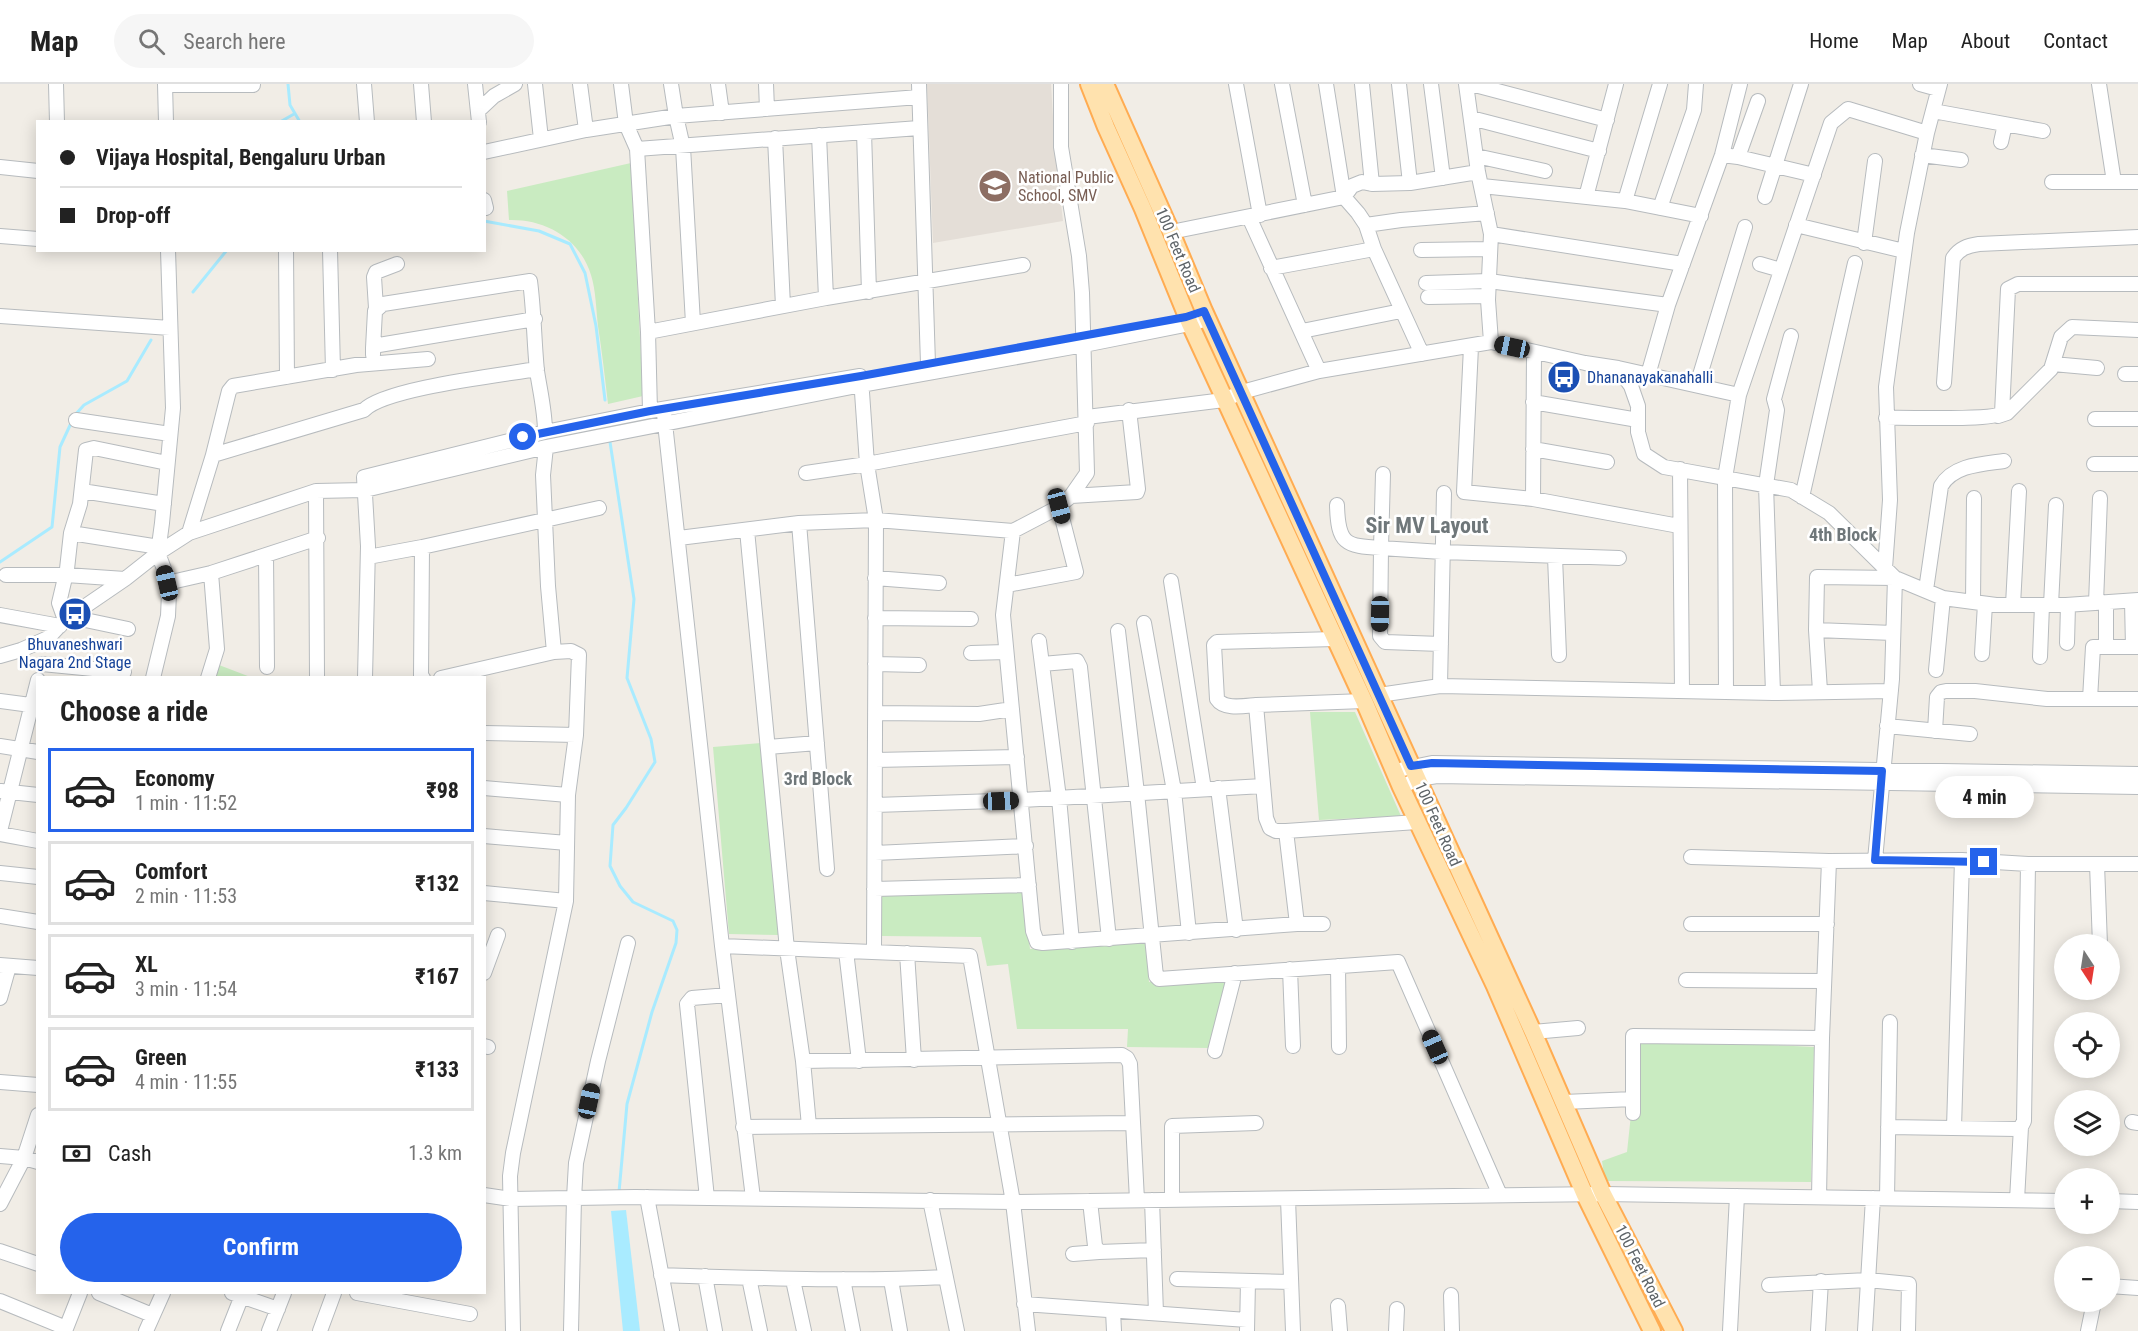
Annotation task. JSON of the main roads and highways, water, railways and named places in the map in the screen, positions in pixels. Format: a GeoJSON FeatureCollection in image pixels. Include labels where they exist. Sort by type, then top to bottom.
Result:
{"type":"FeatureCollection","features":[{"type":"Feature","properties":{"kind":"main road","name":"100 Feet Road"},"geometry":{"type":"LineString","coordinates":[[1089,84],[1148,220],[1188,321],[1224,400],[1335,639],[1371,698]]}},
{"type":"Feature","properties":{"kind":"main road","name":"100 Feet Road"},"geometry":{"type":"LineString","coordinates":[[1105,84],[1205,315],[1242,392],[1406,776],[1533,1032],[1603,1194],[1674,1331]]}},
{"type":"Feature","properties":{"kind":"main road","name":"100 Feet Road"},"geometry":{"type":"LineString","coordinates":[[1406,776],[1417,822],[1495,986],[1585,1195],[1652,1331]]}},
{"type":"Feature","properties":{"kind":"water"},"geometry":{"type":"Polygon","coordinates":[[[626,1210],[640,1331],[623,1331],[611,1211],[626,1210]]]}},
{"type":"Feature","properties":{"kind":"waterway"},"geometry":{"type":"LineString","coordinates":[[288,84],[290,105],[299,120]]}},
{"type":"Feature","properties":{"kind":"waterway"},"geometry":{"type":"LineString","coordinates":[[284,120],[294,114]]}},
{"type":"Feature","properties":{"kind":"waterway"},"geometry":{"type":"LineString","coordinates":[[486,221],[539,231],[570,244],[585,273],[596,326],[605,400]]}},
{"type":"Feature","properties":{"kind":"waterway"},"geometry":{"type":"LineString","coordinates":[[193,292],[225,252]]}},
{"type":"Feature","properties":{"kind":"waterway"},"geometry":{"type":"LineString","coordinates":[[75,415],[84,405],[127,381],[151,340]]}},
{"type":"Feature","properties":{"kind":"waterway"},"geometry":{"type":"LineString","coordinates":[[0,562],[52,527],[60,447],[72,421]]}},
{"type":"Feature","properties":{"kind":"waterway"},"geometry":{"type":"LineString","coordinates":[[610,442],[634,599],[627,678],[651,739],[655,762],[613,825],[610,866],[620,886],[633,902],[673,921],[677,930],[676,943],[652,1012],[627,1104],[619,1192]]}},
{"type":"Feature","properties":{"kind":"place","name":"National Public School, SMV"},"geometry":{"type":"Point","coordinates":[995,186]}},
{"type":"Feature","properties":{"kind":"place","name":"Dhananayakanahalli"},"geometry":{"type":"Point","coordinates":[1564,377]}},
{"type":"Feature","properties":{"kind":"place","name":"Bhuvaneshwari Nagara 2nd Stage"},"geometry":{"type":"Point","coordinates":[75,614]}},
{"type":"Feature","properties":{"kind":"district","name":"Sir MV Layout"},"geometry":{"type":"Point","coordinates":[1427,525]}},
{"type":"Feature","properties":{"kind":"district","name":"4th Block"},"geometry":{"type":"Point","coordinates":[1843,534]}},
{"type":"Feature","properties":{"kind":"district","name":"3rd Block"},"geometry":{"type":"Point","coordinates":[818,778]}}]}
